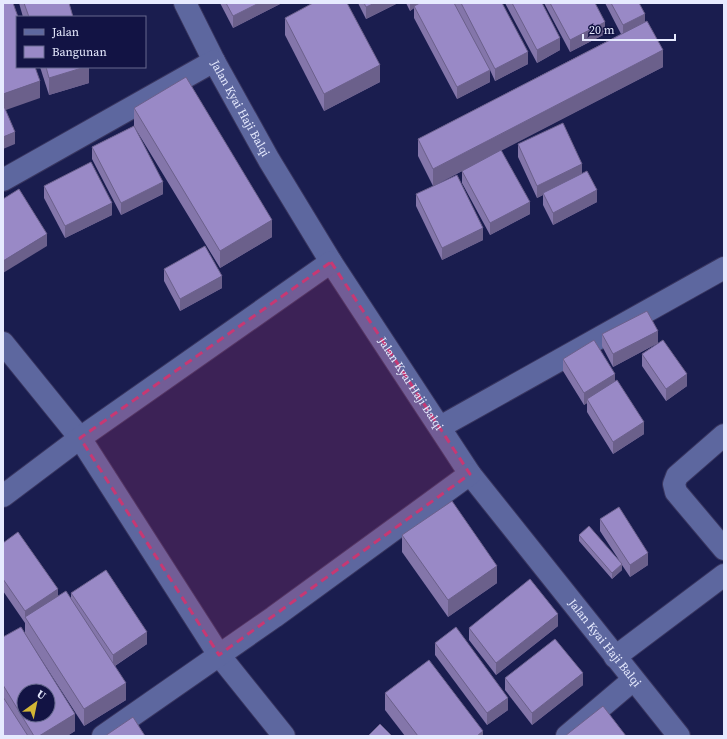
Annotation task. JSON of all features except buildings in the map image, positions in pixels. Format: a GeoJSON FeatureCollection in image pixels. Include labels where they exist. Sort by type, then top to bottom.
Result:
{"type":"FeatureCollection","features":[{"type":"Feature","properties":{"kind":"street","name":"Jalan Kyai Haji Balqi"},"geometry":{"type":"LineString","coordinates":[[185,3],[214,61],[269,160],[330,262],[470,474],[679,736]]}},
{"type":"Feature","properties":{"kind":"street"},"geometry":{"type":"LineString","coordinates":[[3,180],[214,61]]}},
{"type":"Feature","properties":{"kind":"street"},"geometry":{"type":"LineString","coordinates":[[3,496],[80,438],[330,262]]}},
{"type":"Feature","properties":{"kind":"street"},"geometry":{"type":"LineString","coordinates":[[440,427],[724,268]]}},
{"type":"Feature","properties":{"kind":"street"},"geometry":{"type":"LineString","coordinates":[[3,343],[80,438],[219,656],[284,736]]}},
{"type":"Feature","properties":{"kind":"street"},"geometry":{"type":"LineString","coordinates":[[724,436],[677,476],[674,484],[676,492],[724,549]]}},
{"type":"Feature","properties":{"kind":"street"},"geometry":{"type":"LineString","coordinates":[[103,736],[219,656],[470,474]]}},
{"type":"Feature","properties":{"kind":"street"},"geometry":{"type":"LineString","coordinates":[[615,657],[724,575]]}},
{"type":"Feature","properties":{"kind":"street"},"geometry":{"type":"LineString","coordinates":[[567,736],[633,680]]}},
{"type":"Feature","properties":{"kind":"highlighted area"},"geometry":{"type":"Polygon","coordinates":[[[331,262],[470,474],[219,655],[80,438],[331,262]]]}}]}
